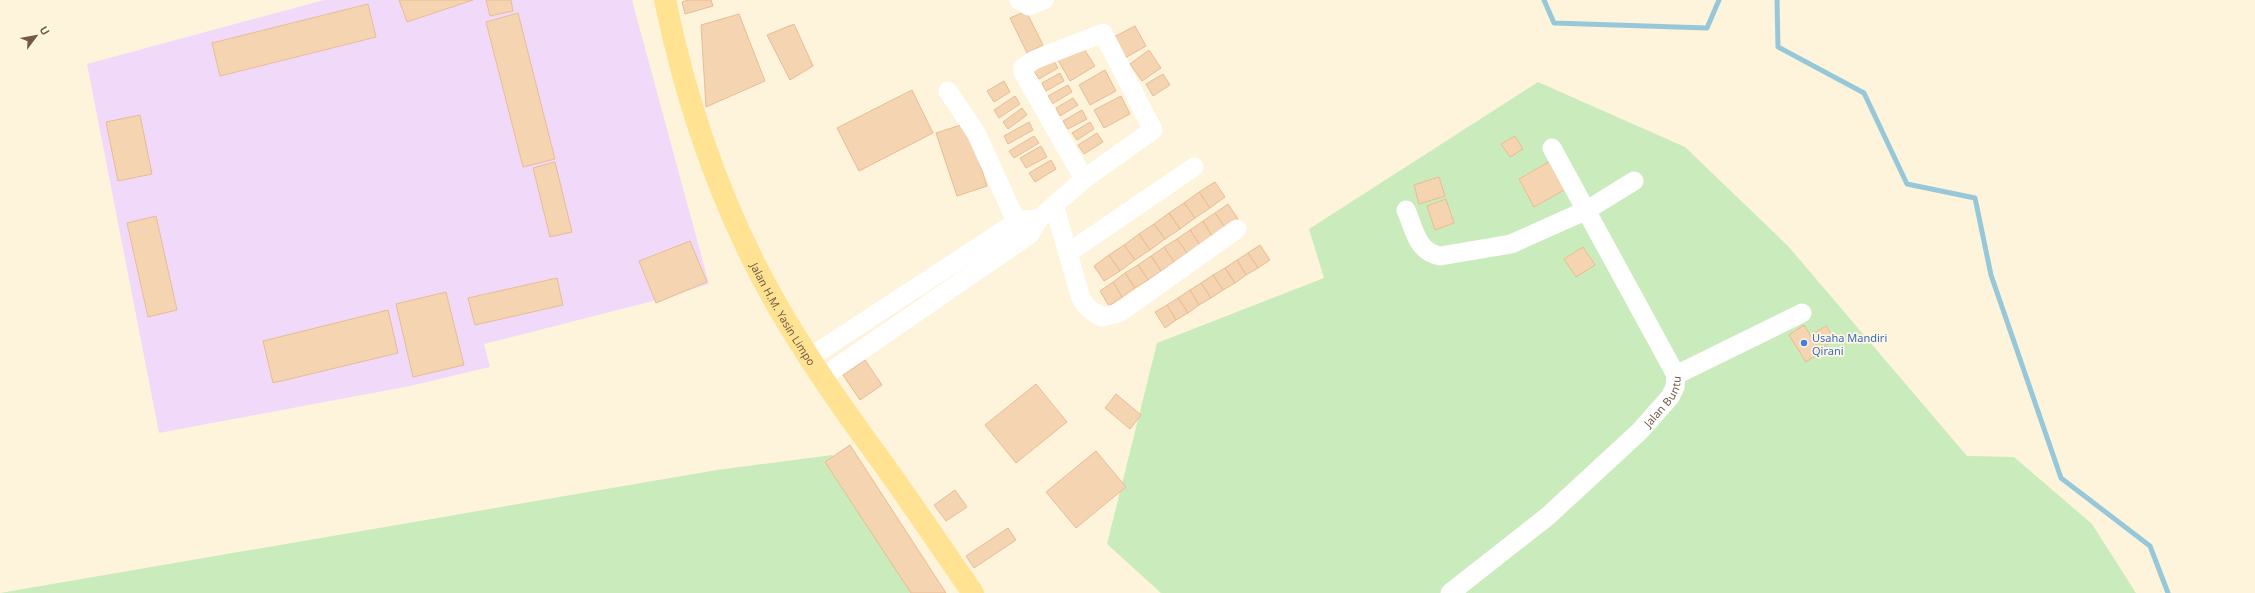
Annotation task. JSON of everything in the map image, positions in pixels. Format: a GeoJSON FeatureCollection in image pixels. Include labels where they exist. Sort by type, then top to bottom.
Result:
{"type":"FeatureCollection","features":[{"type":"Feature","properties":{"kind":"main road","name":"Jalan H.M. Yasin Limpo"},"geometry":{"type":"LineString","coordinates":[[665,0],[686,85],[710,156],[732,213],[763,280],[821,378],[973,593]]}},
{"type":"Feature","properties":{"kind":"street"},"geometry":{"type":"LineString","coordinates":[[1019,0],[1029,6],[1044,0]]}},
{"type":"Feature","properties":{"kind":"street"},"geometry":{"type":"LineString","coordinates":[[821,378],[1029,236],[1039,219],[1084,179],[1153,130],[1103,33],[1034,60],[1024,68],[1023,72],[1084,179]]}},
{"type":"Feature","properties":{"kind":"street"},"geometry":{"type":"LineString","coordinates":[[948,91],[976,133],[1017,223]]}},
{"type":"Feature","properties":{"kind":"street","name":"Jalan Buntu"},"geometry":{"type":"LineString","coordinates":[[1450,593],[1548,516],[1640,431],[1670,397],[1675,387],[1676,376],[1552,148]]}},
{"type":"Feature","properties":{"kind":"street"},"geometry":{"type":"LineString","coordinates":[[1068,253],[1194,167]]}},
{"type":"Feature","properties":{"kind":"street"},"geometry":{"type":"LineString","coordinates":[[1406,210],[1422,248],[1430,254],[1440,256],[1511,244],[1587,210],[1634,181]]}},
{"type":"Feature","properties":{"kind":"street"},"geometry":{"type":"LineString","coordinates":[[1054,205],[1080,298],[1094,313],[1101,317],[1119,313],[1237,229]]}},
{"type":"Feature","properties":{"kind":"street"},"geometry":{"type":"LineString","coordinates":[[809,358],[1017,223],[1039,219]]}},
{"type":"Feature","properties":{"kind":"street"},"geometry":{"type":"LineString","coordinates":[[1676,376],[1802,313]]}},
{"type":"Feature","properties":{"kind":"shaded area"},"geometry":{"type":"Polygon","coordinates":[[[324,0],[632,0],[709,284],[653,301],[484,344],[490,367],[410,386],[159,433],[87,64],[324,0]]]}},
{"type":"Feature","properties":{"kind":"green space"},"geometry":{"type":"Polygon","coordinates":[[[1538,82],[1685,147],[1788,246],[1967,456],[2014,457],[2092,524],[2136,593],[1161,593],[1107,544],[1157,343],[1324,278],[1309,229],[1538,82]]]}},
{"type":"Feature","properties":{"kind":"green space"},"geometry":{"type":"Polygon","coordinates":[[[832,455],[941,593],[0,593],[717,470],[832,455]]]}},
{"type":"Feature","properties":{"kind":"building"},"geometry":{"type":"Polygon","coordinates":[[[399,0],[473,0],[407,22],[399,0]]]}},
{"type":"Feature","properties":{"kind":"building"},"geometry":{"type":"Polygon","coordinates":[[[486,0],[511,0],[513,11],[490,16],[486,0]]]}},
{"type":"Feature","properties":{"kind":"building"},"geometry":{"type":"Polygon","coordinates":[[[688,0],[711,0],[713,6],[685,14],[682,2],[688,0]]]}},
{"type":"Feature","properties":{"kind":"building"},"geometry":{"type":"Polygon","coordinates":[[[368,4],[376,37],[220,76],[212,43],[368,4]]]}},
{"type":"Feature","properties":{"kind":"building"},"geometry":{"type":"Polygon","coordinates":[[[1026,11],[1043,45],[1027,53],[1010,18],[1026,11]]]}},
{"type":"Feature","properties":{"kind":"building"},"geometry":{"type":"Polygon","coordinates":[[[518,13],[555,159],[523,167],[486,22],[518,13]]]}},
{"type":"Feature","properties":{"kind":"building"},"geometry":{"type":"Polygon","coordinates":[[[739,14],[765,81],[706,107],[701,25],[739,14]]]}},
{"type":"Feature","properties":{"kind":"building"},"geometry":{"type":"Polygon","coordinates":[[[794,24],[813,66],[790,80],[767,35],[794,24]]]}},
{"type":"Feature","properties":{"kind":"building"},"geometry":{"type":"Polygon","coordinates":[[[1135,26],[1146,46],[1125,58],[1114,37],[1135,26]]]}},
{"type":"Feature","properties":{"kind":"building"},"geometry":{"type":"Polygon","coordinates":[[[1082,46],[1095,66],[1070,81],[1058,60],[1082,46]]]}},
{"type":"Feature","properties":{"kind":"building"},"geometry":{"type":"Polygon","coordinates":[[[1149,50],[1161,68],[1142,81],[1130,64],[1149,50]]]}},
{"type":"Feature","properties":{"kind":"building"},"geometry":{"type":"Polygon","coordinates":[[[1051,56],[1058,68],[1039,79],[1032,68],[1051,56]]]}},
{"type":"Feature","properties":{"kind":"building"},"geometry":{"type":"Polygon","coordinates":[[[1105,70],[1116,91],[1090,105],[1079,85],[1105,70]]]}},
{"type":"Feature","properties":{"kind":"building"},"geometry":{"type":"Polygon","coordinates":[[[1060,73],[1064,81],[1046,91],[1042,83],[1060,73]]]}},
{"type":"Feature","properties":{"kind":"building"},"geometry":{"type":"Polygon","coordinates":[[[1163,74],[1170,85],[1153,96],[1146,84],[1163,74]]]}},
{"type":"Feature","properties":{"kind":"building"},"geometry":{"type":"Polygon","coordinates":[[[1004,81],[1010,92],[994,102],[987,91],[1004,81]]]}},
{"type":"Feature","properties":{"kind":"building"},"geometry":{"type":"Polygon","coordinates":[[[1068,85],[1072,92],[1052,104],[1048,96],[1068,85]]]}},
{"type":"Feature","properties":{"kind":"building"},"geometry":{"type":"Polygon","coordinates":[[[912,90],[933,133],[859,171],[837,128],[912,90]]]}},
{"type":"Feature","properties":{"kind":"building"},"geometry":{"type":"Polygon","coordinates":[[[1015,96],[1020,104],[999,118],[994,110],[1015,96]]]}},
{"type":"Feature","properties":{"kind":"building"},"geometry":{"type":"Polygon","coordinates":[[[1121,96],[1130,114],[1104,128],[1094,110],[1121,96]]]}},
{"type":"Feature","properties":{"kind":"building"},"geometry":{"type":"Polygon","coordinates":[[[1073,98],[1078,105],[1060,116],[1056,108],[1073,98]]]}},
{"type":"Feature","properties":{"kind":"building"},"geometry":{"type":"Polygon","coordinates":[[[1022,108],[1027,115],[1008,129],[1003,122],[1022,108]]]}},
{"type":"Feature","properties":{"kind":"building"},"geometry":{"type":"Polygon","coordinates":[[[1082,110],[1087,119],[1068,129],[1063,121],[1082,110]]]}},
{"type":"Feature","properties":{"kind":"building"},"geometry":{"type":"Polygon","coordinates":[[[140,115],[152,174],[118,181],[106,122],[140,115]]]}},
{"type":"Feature","properties":{"kind":"building"},"geometry":{"type":"Polygon","coordinates":[[[1029,122],[1033,130],[1008,144],[1004,136],[1029,122]]]}},
{"type":"Feature","properties":{"kind":"building"},"geometry":{"type":"Polygon","coordinates":[[[1090,122],[1094,129],[1077,140],[1072,133],[1090,122]]]}},
{"type":"Feature","properties":{"kind":"building"},"geometry":{"type":"Polygon","coordinates":[[[967,123],[987,186],[957,196],[936,133],[967,123]]]}},
{"type":"Feature","properties":{"kind":"building"},"geometry":{"type":"Polygon","coordinates":[[[1097,133],[1103,142],[1084,154],[1078,145],[1097,133]]]}},
{"type":"Feature","properties":{"kind":"building"},"geometry":{"type":"Polygon","coordinates":[[[1034,136],[1039,143],[1014,158],[1009,151],[1034,136]]]}},
{"type":"Feature","properties":{"kind":"building"},"geometry":{"type":"Polygon","coordinates":[[[1515,136],[1523,149],[1510,157],[1501,144],[1515,136]]]}},
{"type":"Feature","properties":{"kind":"building"},"geometry":{"type":"Polygon","coordinates":[[[1041,146],[1047,157],[1026,168],[1020,158],[1041,146]]]}},
{"type":"Feature","properties":{"kind":"building"},"geometry":{"type":"Polygon","coordinates":[[[1051,160],[1056,169],[1035,182],[1029,173],[1051,160]]]}},
{"type":"Feature","properties":{"kind":"building"},"geometry":{"type":"Polygon","coordinates":[[[1552,160],[1568,188],[1534,207],[1519,179],[1552,160]]]}},
{"type":"Feature","properties":{"kind":"building"},"geometry":{"type":"Polygon","coordinates":[[[555,162],[572,232],[550,237],[533,168],[555,162]]]}},
{"type":"Feature","properties":{"kind":"building"},"geometry":{"type":"Polygon","coordinates":[[[1439,177],[1445,196],[1419,204],[1414,185],[1439,177]]]}},
{"type":"Feature","properties":{"kind":"building"},"geometry":{"type":"Polygon","coordinates":[[[1215,182],[1225,197],[1210,208],[1199,192],[1215,182]]]}},
{"type":"Feature","properties":{"kind":"building"},"geometry":{"type":"Polygon","coordinates":[[[1199,192],[1210,208],[1195,218],[1184,203],[1199,192]]]}},
{"type":"Feature","properties":{"kind":"building"},"geometry":{"type":"Polygon","coordinates":[[[1446,199],[1454,223],[1435,230],[1427,206],[1446,199]]]}},
{"type":"Feature","properties":{"kind":"building"},"geometry":{"type":"Polygon","coordinates":[[[1184,203],[1195,218],[1180,229],[1169,213],[1184,203]]]}},
{"type":"Feature","properties":{"kind":"building"},"geometry":{"type":"Polygon","coordinates":[[[1228,204],[1238,219],[1225,227],[1215,213],[1228,204]]]}},
{"type":"Feature","properties":{"kind":"building"},"geometry":{"type":"Polygon","coordinates":[[[1169,213],[1180,229],[1165,239],[1154,224],[1169,213]]]}},
{"type":"Feature","properties":{"kind":"building"},"geometry":{"type":"Polygon","coordinates":[[[1215,213],[1225,227],[1212,236],[1203,221],[1215,213]]]}},
{"type":"Feature","properties":{"kind":"building"},"geometry":{"type":"Polygon","coordinates":[[[156,216],[177,310],[148,317],[127,223],[156,216]]]}},
{"type":"Feature","properties":{"kind":"building"},"geometry":{"type":"Polygon","coordinates":[[[1203,221],[1212,236],[1200,245],[1190,230],[1203,221]]]}},
{"type":"Feature","properties":{"kind":"building"},"geometry":{"type":"Polygon","coordinates":[[[1154,224],[1165,239],[1150,250],[1139,234],[1154,224]]]}},
{"type":"Feature","properties":{"kind":"building"},"geometry":{"type":"Polygon","coordinates":[[[1190,230],[1200,245],[1187,253],[1177,239],[1190,230]]]}},
{"type":"Feature","properties":{"kind":"building"},"geometry":{"type":"Polygon","coordinates":[[[1139,234],[1150,250],[1135,260],[1124,245],[1139,234]]]}},
{"type":"Feature","properties":{"kind":"building"},"geometry":{"type":"Polygon","coordinates":[[[1177,239],[1187,253],[1174,262],[1164,247],[1177,239]]]}},
{"type":"Feature","properties":{"kind":"building"},"geometry":{"type":"Polygon","coordinates":[[[690,241],[707,282],[656,303],[639,261],[690,241]]]}},
{"type":"Feature","properties":{"kind":"building"},"geometry":{"type":"Polygon","coordinates":[[[1124,245],[1135,260],[1120,271],[1109,255],[1124,245]]]}},
{"type":"Feature","properties":{"kind":"building"},"geometry":{"type":"Polygon","coordinates":[[[1260,245],[1270,260],[1258,268],[1248,253],[1260,245]]]}},
{"type":"Feature","properties":{"kind":"building"},"geometry":{"type":"Polygon","coordinates":[[[1164,247],[1174,262],[1161,271],[1151,256],[1164,247]]]}},
{"type":"Feature","properties":{"kind":"building"},"geometry":{"type":"Polygon","coordinates":[[[1583,247],[1595,265],[1576,277],[1564,259],[1583,247]]]}},
{"type":"Feature","properties":{"kind":"building"},"geometry":{"type":"Polygon","coordinates":[[[1248,253],[1258,268],[1246,275],[1237,260],[1248,253]]]}},
{"type":"Feature","properties":{"kind":"building"},"geometry":{"type":"Polygon","coordinates":[[[1109,255],[1120,271],[1104,281],[1094,266],[1109,255]]]}},
{"type":"Feature","properties":{"kind":"building"},"geometry":{"type":"Polygon","coordinates":[[[1151,256],[1161,271],[1148,280],[1138,265],[1151,256]]]}},
{"type":"Feature","properties":{"kind":"building"},"geometry":{"type":"Polygon","coordinates":[[[1237,260],[1246,275],[1235,283],[1225,268],[1237,260]]]}},
{"type":"Feature","properties":{"kind":"building"},"geometry":{"type":"Polygon","coordinates":[[[1138,265],[1148,280],[1135,288],[1125,273],[1138,265]]]}},
{"type":"Feature","properties":{"kind":"building"},"geometry":{"type":"Polygon","coordinates":[[[1225,268],[1235,283],[1223,290],[1213,275],[1225,268]]]}},
{"type":"Feature","properties":{"kind":"building"},"geometry":{"type":"Polygon","coordinates":[[[1125,273],[1135,288],[1122,297],[1113,282],[1125,273]]]}},
{"type":"Feature","properties":{"kind":"building"},"geometry":{"type":"Polygon","coordinates":[[[1213,275],[1223,290],[1211,298],[1201,283],[1213,275]]]}},
{"type":"Feature","properties":{"kind":"building"},"geometry":{"type":"Polygon","coordinates":[[[557,278],[563,305],[475,325],[468,298],[557,278]]]}},
{"type":"Feature","properties":{"kind":"building"},"geometry":{"type":"Polygon","coordinates":[[[1113,282],[1122,297],[1109,306],[1100,291],[1113,282]]]}},
{"type":"Feature","properties":{"kind":"building"},"geometry":{"type":"Polygon","coordinates":[[[1201,283],[1211,298],[1199,305],[1190,290],[1201,283]]]}},
{"type":"Feature","properties":{"kind":"building"},"geometry":{"type":"Polygon","coordinates":[[[1190,290],[1199,305],[1188,313],[1178,298],[1190,290]]]}},
{"type":"Feature","properties":{"kind":"building"},"geometry":{"type":"Polygon","coordinates":[[[446,292],[464,365],[413,377],[396,304],[446,292]]]}},
{"type":"Feature","properties":{"kind":"building"},"geometry":{"type":"Polygon","coordinates":[[[1178,298],[1188,313],[1176,320],[1167,305],[1178,298]]]}},
{"type":"Feature","properties":{"kind":"building"},"geometry":{"type":"Polygon","coordinates":[[[1167,305],[1176,320],[1165,328],[1155,312],[1167,305]]]}},
{"type":"Feature","properties":{"kind":"building"},"geometry":{"type":"Polygon","coordinates":[[[388,310],[398,353],[273,383],[263,341],[388,310]]]}},
{"type":"Feature","properties":{"kind":"building"},"geometry":{"type":"Polygon","coordinates":[[[1804,325],[1821,352],[1806,362],[1789,335],[1804,325]]]}},
{"type":"Feature","properties":{"kind":"building"},"geometry":{"type":"Polygon","coordinates":[[[1826,326],[1835,340],[1823,347],[1814,333],[1826,326]]]}},
{"type":"Feature","properties":{"kind":"building"},"geometry":{"type":"Polygon","coordinates":[[[865,360],[882,385],[860,400],[843,375],[865,360]]]}},
{"type":"Feature","properties":{"kind":"building"},"geometry":{"type":"Polygon","coordinates":[[[1036,384],[1067,422],[1016,463],[985,425],[1036,384]]]}},
{"type":"Feature","properties":{"kind":"building"},"geometry":{"type":"Polygon","coordinates":[[[1116,394],[1141,415],[1130,429],[1105,408],[1116,394]]]}},
{"type":"Feature","properties":{"kind":"building"},"geometry":{"type":"Polygon","coordinates":[[[850,445],[946,593],[911,593],[825,462],[850,445]]]}},
{"type":"Feature","properties":{"kind":"building"},"geometry":{"type":"Polygon","coordinates":[[[1096,451],[1126,487],[1076,528],[1046,492],[1096,451]]]}},
{"type":"Feature","properties":{"kind":"building"},"geometry":{"type":"Polygon","coordinates":[[[955,490],[967,507],[946,521],[934,505],[955,490]]]}},
{"type":"Feature","properties":{"kind":"building"},"geometry":{"type":"Polygon","coordinates":[[[1008,528],[1016,540],[974,568],[966,556],[1008,528]]]}},
{"type":"Feature","properties":{"kind":"waterway"},"geometry":{"type":"LineString","coordinates":[[1544,0],[1554,23],[1707,28],[1719,0]]}},
{"type":"Feature","properties":{"kind":"waterway"},"geometry":{"type":"LineString","coordinates":[[1777,0],[1778,47],[1864,93],[1907,184],[1975,198],[1991,275],[2061,478],[2150,546],[2168,593]]}},
{"type":"Feature","properties":{"kind":"place","name":"Usaha Mandiri Qirani"},"geometry":{"type":"Point","coordinates":[1804,343]}}]}
